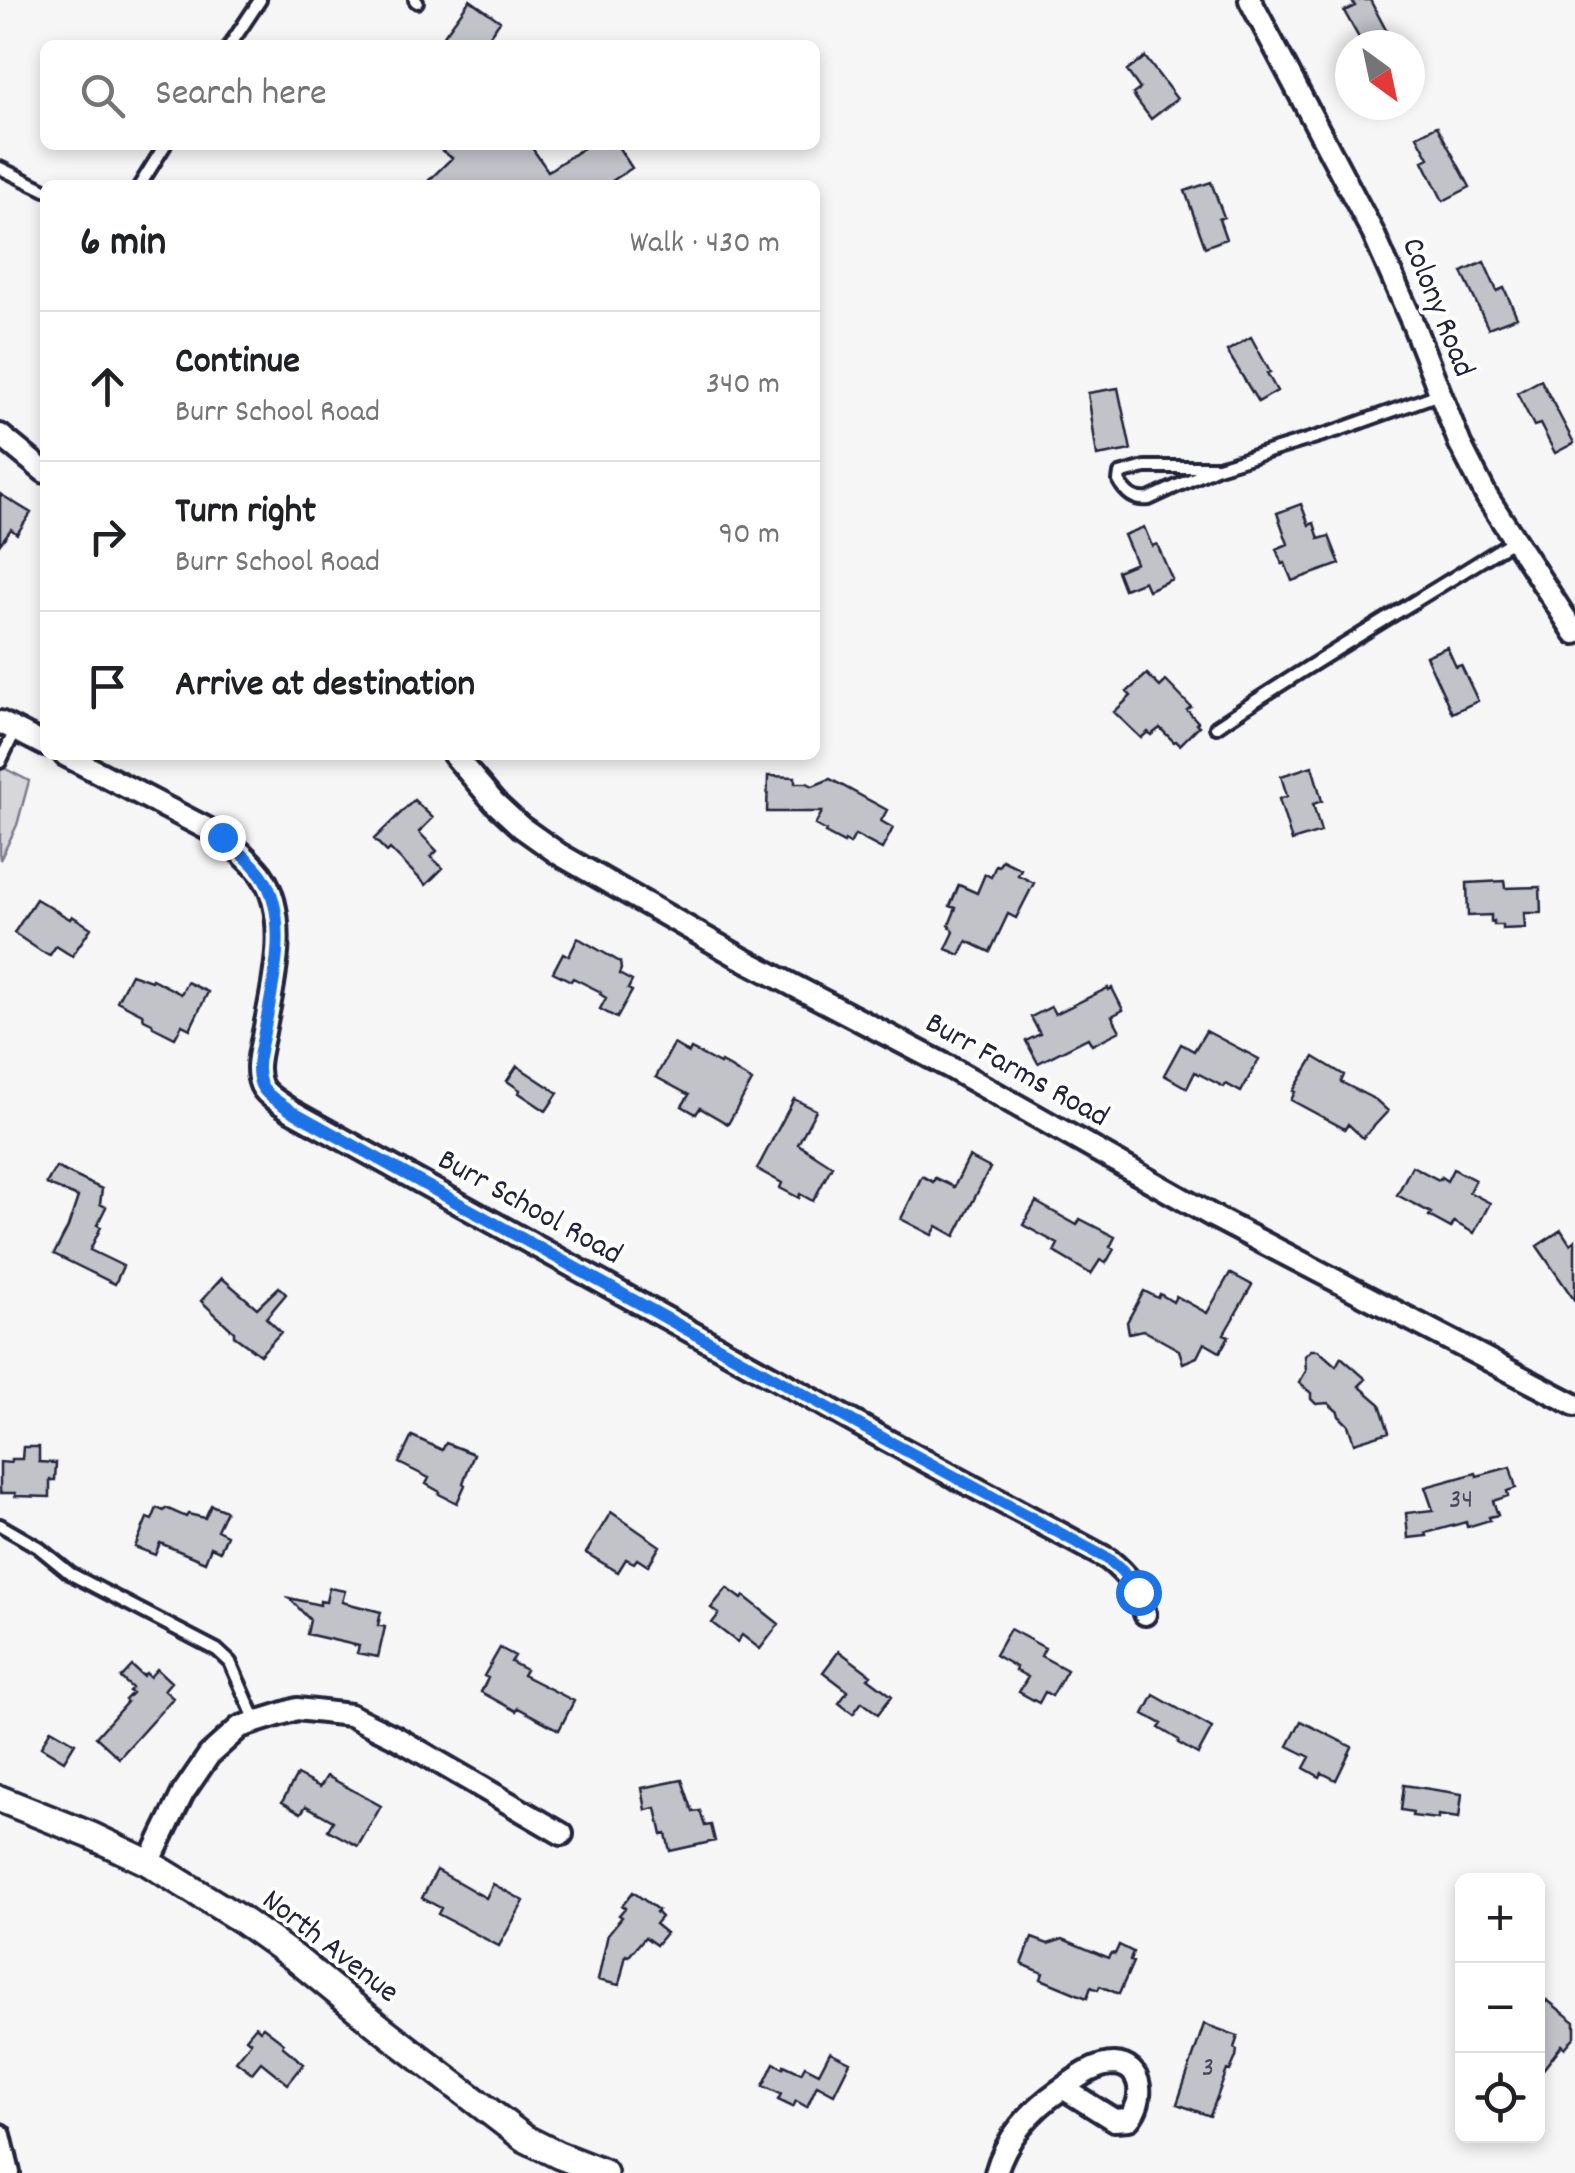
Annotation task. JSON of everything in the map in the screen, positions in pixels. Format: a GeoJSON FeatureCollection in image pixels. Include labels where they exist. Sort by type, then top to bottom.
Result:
{"type":"FeatureCollection","features":[{"type":"Feature","properties":{"kind":"street","name":"Colony Road"},"geometry":{"type":"LineString","coordinates":[[1250,0],[1373,233],[1460,444],[1487,497],[1575,633]]}},
{"type":"Feature","properties":{"kind":"street"},"geometry":{"type":"LineString","coordinates":[[0,435],[40,468]]}},
{"type":"Feature","properties":{"kind":"street"},"geometry":{"type":"LineString","coordinates":[[8,726],[40,742]]}},
{"type":"Feature","properties":{"kind":"street","name":"Burr School Road"},"geometry":{"type":"LineString","coordinates":[[75,760],[222,837],[262,875],[275,905],[277,936],[275,976],[258,1068],[266,1092],[290,1110],[498,1226],[1108,1559],[1130,1580],[1145,1614]]}},
{"type":"Feature","properties":{"kind":"street","name":"Burr Farms Road"},"geometry":{"type":"LineString","coordinates":[[458,760],[494,802],[559,854],[1216,1218],[1575,1405]]}},
{"type":"Feature","properties":{"kind":"street"},"geometry":{"type":"LineString","coordinates":[[150,1863],[183,1794],[209,1755],[240,1727],[297,1709],[350,1715],[562,1834]]}},
{"type":"Feature","properties":{"kind":"street","name":"North Avenue"},"geometry":{"type":"LineString","coordinates":[[0,1800],[150,1863],[295,1958],[524,2138],[604,2173]]}},
{"type":"Feature","properties":{"kind":"street"},"geometry":{"type":"LineString","coordinates":[[996,2173],[1014,2136],[1039,2105],[1063,2088]]}},
{"type":"Feature","properties":{"kind":"street"},"geometry":{"type":"LineString","coordinates":[[0,2135],[9,2173]]}},
{"type":"Feature","properties":{"kind":"lane"},"geometry":{"type":"LineString","coordinates":[[233,40],[260,0]]}},
{"type":"Feature","properties":{"kind":"lane"},"geometry":{"type":"LineString","coordinates":[[143,180],[161,150]]}},
{"type":"Feature","properties":{"kind":"lane"},"geometry":{"type":"LineString","coordinates":[[0,168],[40,188]]}},
{"type":"Feature","properties":{"kind":"lane"},"geometry":{"type":"LineString","coordinates":[[1218,466],[1145,467],[1120,474],[1119,481],[1130,496],[1150,498],[1218,466],[1336,431],[1440,394]]}},
{"type":"Feature","properties":{"kind":"lane"},"geometry":{"type":"LineString","coordinates":[[1216,727],[1302,669],[1514,540]]}},
{"type":"Feature","properties":{"kind":"lane"},"geometry":{"type":"LineString","coordinates":[[0,762],[8,726]]}},
{"type":"Feature","properties":{"kind":"lane"},"geometry":{"type":"LineString","coordinates":[[0,1525],[38,1547],[71,1574],[217,1650],[230,1662],[257,1722]]}},
{"type":"Feature","properties":{"kind":"shaded area"},"geometry":{"type":"Polygon","coordinates":[[[0,766],[29,781],[17,825],[0,860],[0,766]]]}},
{"type":"Feature","properties":{"kind":"building"},"geometry":{"type":"Polygon","coordinates":[[[470,0],[500,21],[487,40],[441,40],[470,0]]]}},
{"type":"Feature","properties":{"kind":"building"},"geometry":{"type":"Polygon","coordinates":[[[1351,0],[1370,0],[1386,30],[1355,30],[1344,11],[1355,6],[1351,0]]]}},
{"type":"Feature","properties":{"kind":"building"},"geometry":{"type":"Polygon","coordinates":[[[1145,57],[1177,99],[1151,119],[1133,94],[1140,89],[1127,71],[1145,57]]]}},
{"type":"Feature","properties":{"kind":"building"},"geometry":{"type":"Polygon","coordinates":[[[1437,126],[1470,187],[1443,201],[1423,161],[1429,158],[1417,136],[1437,126]]]}},
{"type":"Feature","properties":{"kind":"building"},"geometry":{"type":"Polygon","coordinates":[[[441,150],[533,150],[548,171],[580,150],[620,150],[632,168],[614,180],[429,180],[452,158],[441,150]]]}},
{"type":"Feature","properties":{"kind":"building"},"geometry":{"type":"Polygon","coordinates":[[[1211,182],[1224,217],[1219,219],[1226,239],[1205,247],[1185,191],[1211,182]]]}},
{"type":"Feature","properties":{"kind":"building"},"geometry":{"type":"Polygon","coordinates":[[[1484,262],[1497,291],[1504,288],[1517,317],[1488,328],[1462,272],[1484,262]]]}},
{"type":"Feature","properties":{"kind":"building"},"geometry":{"type":"Polygon","coordinates":[[[1251,337],[1277,391],[1258,402],[1227,351],[1251,337]]]}},
{"type":"Feature","properties":{"kind":"building"},"geometry":{"type":"Polygon","coordinates":[[[1541,380],[1574,443],[1555,453],[1540,424],[1534,426],[1517,393],[1541,380]]]}},
{"type":"Feature","properties":{"kind":"building"},"geometry":{"type":"Polygon","coordinates":[[[1118,388],[1131,450],[1097,456],[1088,393],[1118,388]]]}},
{"type":"Feature","properties":{"kind":"building"},"geometry":{"type":"Polygon","coordinates":[[[0,494],[31,513],[17,534],[11,529],[0,544],[0,494]]]}},
{"type":"Feature","properties":{"kind":"building"},"geometry":{"type":"Polygon","coordinates":[[[1301,504],[1319,539],[1329,536],[1340,564],[1292,581],[1276,549],[1288,544],[1277,513],[1301,504]]]}},
{"type":"Feature","properties":{"kind":"building"},"geometry":{"type":"Polygon","coordinates":[[[1144,527],[1152,546],[1157,544],[1172,579],[1148,590],[1144,581],[1124,589],[1117,571],[1136,563],[1124,535],[1144,527]]]}},
{"type":"Feature","properties":{"kind":"building"},"geometry":{"type":"Polygon","coordinates":[[[1447,647],[1456,667],[1461,665],[1478,701],[1452,713],[1426,656],[1447,647]]]}},
{"type":"Feature","properties":{"kind":"building"},"geometry":{"type":"Polygon","coordinates":[[[1147,674],[1160,687],[1166,681],[1191,707],[1187,710],[1198,722],[1199,726],[1180,745],[1160,728],[1141,738],[1114,712],[1131,696],[1127,692],[1147,674]]]}},
{"type":"Feature","properties":{"kind":"building"},"geometry":{"type":"Polygon","coordinates":[[[1312,766],[1322,801],[1313,804],[1321,832],[1292,841],[1279,799],[1287,796],[1281,776],[1312,766]]]}},
{"type":"Feature","properties":{"kind":"building"},"geometry":{"type":"Polygon","coordinates":[[[768,776],[795,777],[795,783],[813,786],[830,779],[887,810],[881,821],[893,828],[882,849],[855,835],[850,844],[825,833],[815,825],[822,812],[767,812],[768,776]]]}},
{"type":"Feature","properties":{"kind":"building"},"geometry":{"type":"Polygon","coordinates":[[[414,800],[433,818],[419,832],[437,851],[431,857],[443,868],[426,885],[390,849],[387,852],[374,839],[414,800]]]}},
{"type":"Feature","properties":{"kind":"building"},"geometry":{"type":"Polygon","coordinates":[[[1002,860],[1021,869],[1018,875],[1034,883],[1016,918],[1008,914],[990,952],[967,941],[960,955],[946,949],[954,932],[949,925],[956,908],[950,906],[959,885],[977,893],[985,874],[991,877],[1002,860]]]}},
{"type":"Feature","properties":{"kind":"building"},"geometry":{"type":"Polygon","coordinates":[[[1504,881],[1505,888],[1540,887],[1541,913],[1524,913],[1525,928],[1502,929],[1502,925],[1491,922],[1491,915],[1468,916],[1467,883],[1504,881]]]}},
{"type":"Feature","properties":{"kind":"building"},"geometry":{"type":"Polygon","coordinates":[[[36,899],[91,928],[72,956],[56,946],[50,955],[42,952],[14,933],[36,899]]]}},
{"type":"Feature","properties":{"kind":"building"},"geometry":{"type":"Polygon","coordinates":[[[578,938],[620,962],[619,974],[632,981],[628,989],[632,991],[617,1018],[600,1009],[606,998],[601,992],[553,972],[563,953],[569,956],[578,938]]]}},
{"type":"Feature","properties":{"kind":"building"},"geometry":{"type":"Polygon","coordinates":[[[131,974],[152,979],[181,994],[187,982],[208,992],[190,1029],[182,1025],[175,1038],[117,1001],[131,974]]]}},
{"type":"Feature","properties":{"kind":"building"},"geometry":{"type":"Polygon","coordinates":[[[1112,988],[1123,1010],[1112,1016],[1120,1031],[1092,1045],[1088,1038],[1038,1063],[1026,1041],[1040,1034],[1031,1017],[1051,1007],[1055,1014],[1112,988]]]}},
{"type":"Feature","properties":{"kind":"building"},"geometry":{"type":"Polygon","coordinates":[[[1206,1031],[1259,1059],[1241,1092],[1195,1072],[1187,1088],[1164,1075],[1181,1044],[1194,1051],[1206,1031]]]}},
{"type":"Feature","properties":{"kind":"building"},"geometry":{"type":"Polygon","coordinates":[[[674,1044],[689,1053],[691,1049],[721,1062],[752,1081],[728,1124],[700,1108],[696,1114],[682,1106],[689,1095],[656,1077],[674,1044]]]}},
{"type":"Feature","properties":{"kind":"building"},"geometry":{"type":"Polygon","coordinates":[[[1314,1057],[1344,1075],[1341,1082],[1376,1100],[1388,1111],[1363,1138],[1348,1124],[1345,1129],[1291,1100],[1314,1057]]]}},
{"type":"Feature","properties":{"kind":"building"},"geometry":{"type":"Polygon","coordinates":[[[517,1066],[558,1093],[546,1111],[507,1081],[517,1066]]]}},
{"type":"Feature","properties":{"kind":"building"},"geometry":{"type":"Polygon","coordinates":[[[794,1099],[816,1110],[798,1144],[832,1166],[813,1201],[780,1188],[782,1183],[757,1169],[794,1099]]]}},
{"type":"Feature","properties":{"kind":"building"},"geometry":{"type":"Polygon","coordinates":[[[969,1157],[990,1168],[955,1236],[937,1226],[932,1235],[901,1219],[922,1176],[954,1187],[969,1157]]]}},
{"type":"Feature","properties":{"kind":"building"},"geometry":{"type":"Polygon","coordinates":[[[1412,1166],[1439,1180],[1441,1177],[1447,1181],[1453,1169],[1475,1180],[1469,1192],[1490,1203],[1474,1233],[1454,1222],[1451,1228],[1397,1195],[1412,1166]]]}},
{"type":"Feature","properties":{"kind":"building"},"geometry":{"type":"Polygon","coordinates":[[[56,1167],[102,1189],[100,1204],[106,1207],[90,1250],[123,1266],[115,1284],[54,1254],[78,1197],[46,1184],[56,1167]]]}},
{"type":"Feature","properties":{"kind":"building"},"geometry":{"type":"Polygon","coordinates":[[[1036,1202],[1077,1225],[1080,1219],[1115,1237],[1106,1263],[1100,1260],[1091,1274],[1054,1252],[1058,1244],[1023,1225],[1036,1202]]]}},
{"type":"Feature","properties":{"kind":"building"},"geometry":{"type":"Polygon","coordinates":[[[1561,1230],[1570,1244],[1575,1240],[1575,1301],[1537,1246],[1561,1230]]]}},
{"type":"Feature","properties":{"kind":"building"},"geometry":{"type":"Polygon","coordinates":[[[1230,1273],[1252,1285],[1224,1334],[1229,1336],[1220,1352],[1204,1343],[1197,1357],[1183,1363],[1179,1350],[1143,1330],[1129,1333],[1127,1322],[1144,1291],[1173,1302],[1176,1296],[1207,1313],[1230,1273]]]}},
{"type":"Feature","properties":{"kind":"building"},"geometry":{"type":"Polygon","coordinates":[[[222,1278],[257,1308],[279,1287],[286,1294],[266,1318],[281,1332],[260,1355],[234,1336],[201,1301],[222,1278]]]}},
{"type":"Feature","properties":{"kind":"building"},"geometry":{"type":"Polygon","coordinates":[[[1318,1350],[1336,1366],[1341,1357],[1366,1379],[1359,1386],[1380,1404],[1389,1432],[1354,1443],[1338,1412],[1328,1403],[1316,1404],[1311,1399],[1311,1393],[1299,1383],[1306,1371],[1305,1356],[1318,1350]]]}},
{"type":"Feature","properties":{"kind":"building"},"geometry":{"type":"Polygon","coordinates":[[[412,1436],[442,1450],[446,1443],[474,1454],[457,1503],[426,1484],[429,1478],[399,1463],[412,1436]]]}},
{"type":"Feature","properties":{"kind":"building"},"geometry":{"type":"Polygon","coordinates":[[[23,1447],[39,1447],[39,1462],[56,1463],[50,1497],[0,1493],[0,1462],[22,1459],[23,1447]]]}},
{"type":"Feature","properties":{"kind":"building"},"geometry":{"type":"Polygon","coordinates":[[[1510,1467],[1516,1488],[1507,1491],[1508,1496],[1493,1501],[1498,1515],[1467,1527],[1466,1522],[1426,1533],[1427,1536],[1408,1538],[1406,1513],[1433,1510],[1425,1487],[1510,1467]]]}},
{"type":"Feature","properties":{"kind":"building"},"geometry":{"type":"Polygon","coordinates":[[[211,1505],[226,1511],[217,1530],[227,1535],[220,1551],[211,1547],[205,1562],[160,1543],[155,1555],[135,1547],[147,1518],[152,1520],[157,1508],[205,1518],[211,1505]]]}},
{"type":"Feature","properties":{"kind":"building"},"geometry":{"type":"Polygon","coordinates":[[[611,1512],[660,1546],[648,1566],[637,1559],[634,1563],[626,1559],[618,1572],[586,1553],[611,1512]]]}},
{"type":"Feature","properties":{"kind":"building"},"geometry":{"type":"Polygon","coordinates":[[[329,1588],[345,1591],[342,1602],[381,1612],[378,1625],[385,1627],[378,1657],[357,1653],[359,1646],[307,1634],[310,1620],[289,1598],[320,1605],[320,1601],[326,1602],[329,1588]]]}},
{"type":"Feature","properties":{"kind":"building"},"geometry":{"type":"Polygon","coordinates":[[[727,1588],[742,1599],[744,1596],[779,1624],[760,1649],[742,1635],[737,1642],[712,1623],[719,1614],[711,1608],[727,1588]]]}},
{"type":"Feature","properties":{"kind":"building"},"geometry":{"type":"Polygon","coordinates":[[[1010,1629],[1045,1648],[1041,1656],[1067,1670],[1052,1696],[1045,1692],[1039,1703],[1019,1692],[1028,1677],[995,1655],[1010,1629]]]}},
{"type":"Feature","properties":{"kind":"building"},"geometry":{"type":"Polygon","coordinates":[[[500,1648],[515,1656],[511,1662],[526,1670],[523,1675],[574,1701],[559,1730],[481,1692],[488,1678],[484,1676],[500,1648]]]}},
{"type":"Feature","properties":{"kind":"building"},"geometry":{"type":"Polygon","coordinates":[[[839,1651],[892,1696],[878,1714],[862,1702],[853,1714],[839,1703],[848,1691],[823,1672],[839,1651]]]}},
{"type":"Feature","properties":{"kind":"building"},"geometry":{"type":"Polygon","coordinates":[[[132,1666],[150,1677],[157,1669],[171,1682],[164,1690],[173,1698],[119,1758],[96,1737],[132,1693],[121,1678],[132,1666]]]}},
{"type":"Feature","properties":{"kind":"building"},"geometry":{"type":"Polygon","coordinates":[[[1154,1695],[1212,1728],[1198,1754],[1178,1743],[1159,1728],[1162,1724],[1144,1714],[1154,1695]]]}},
{"type":"Feature","properties":{"kind":"building"},"geometry":{"type":"Polygon","coordinates":[[[1301,1721],[1352,1747],[1336,1780],[1304,1768],[1310,1757],[1288,1746],[1301,1721]]]}},
{"type":"Feature","properties":{"kind":"building"},"geometry":{"type":"Polygon","coordinates":[[[51,1729],[75,1743],[64,1761],[41,1747],[51,1729]]]}},
{"type":"Feature","properties":{"kind":"building"},"geometry":{"type":"Polygon","coordinates":[[[297,1775],[320,1787],[327,1776],[381,1806],[358,1846],[328,1830],[333,1821],[306,1806],[301,1813],[282,1802],[297,1775]]]}},
{"type":"Feature","properties":{"kind":"building"},"geometry":{"type":"Polygon","coordinates":[[[682,1780],[693,1812],[700,1811],[705,1826],[711,1825],[715,1841],[670,1851],[656,1808],[646,1810],[642,1788],[682,1780]]]}},
{"type":"Feature","properties":{"kind":"building"},"geometry":{"type":"Polygon","coordinates":[[[1404,1785],[1462,1794],[1459,1818],[1412,1816],[1413,1812],[1401,1810],[1404,1785]]]}},
{"type":"Feature","properties":{"kind":"building"},"geometry":{"type":"Polygon","coordinates":[[[437,1870],[486,1898],[493,1884],[524,1901],[499,1946],[438,1914],[441,1908],[422,1898],[437,1870]]]}},
{"type":"Feature","properties":{"kind":"building"},"geometry":{"type":"Polygon","coordinates":[[[633,1892],[658,1910],[661,1917],[655,1924],[666,1933],[656,1945],[645,1937],[626,1955],[619,1985],[598,1980],[608,1934],[622,1917],[622,1906],[633,1892]]]}},
{"type":"Feature","properties":{"kind":"building"},"geometry":{"type":"Polygon","coordinates":[[[1032,1938],[1048,1944],[1063,1939],[1108,1958],[1119,1945],[1133,1952],[1133,1962],[1119,1994],[1100,1986],[1098,1990],[1091,1987],[1087,1998],[1041,1979],[1043,1973],[1022,1964],[1032,1938]]]}},
{"type":"Feature","properties":{"kind":"building"},"geometry":{"type":"Polygon","coordinates":[[[1547,2000],[1575,2022],[1575,2036],[1565,2048],[1562,2045],[1545,2067],[1545,2053],[1547,2000]]]}},
{"type":"Feature","properties":{"kind":"building"},"geometry":{"type":"Polygon","coordinates":[[[1204,2024],[1238,2036],[1236,2057],[1210,2116],[1177,2104],[1204,2024]]]}},
{"type":"Feature","properties":{"kind":"building"},"geometry":{"type":"Polygon","coordinates":[[[256,2026],[284,2043],[282,2046],[304,2064],[288,2084],[261,2062],[252,2073],[236,2061],[251,2042],[246,2038],[256,2026]]]}},
{"type":"Feature","properties":{"kind":"building"},"geometry":{"type":"Polygon","coordinates":[[[830,2052],[850,2062],[834,2094],[817,2085],[807,2107],[796,2101],[793,2107],[778,2100],[781,2094],[763,2086],[774,2063],[801,2073],[805,2066],[819,2073],[830,2052]]]}},
{"type":"Feature","properties":{"kind":"route"},"geometry":{"type":"LineString","coordinates":[[222,837],[262,875],[275,905],[275,976],[258,1068],[266,1092],[290,1110],[567,1264],[1108,1559],[1138,1592]]}}]}
